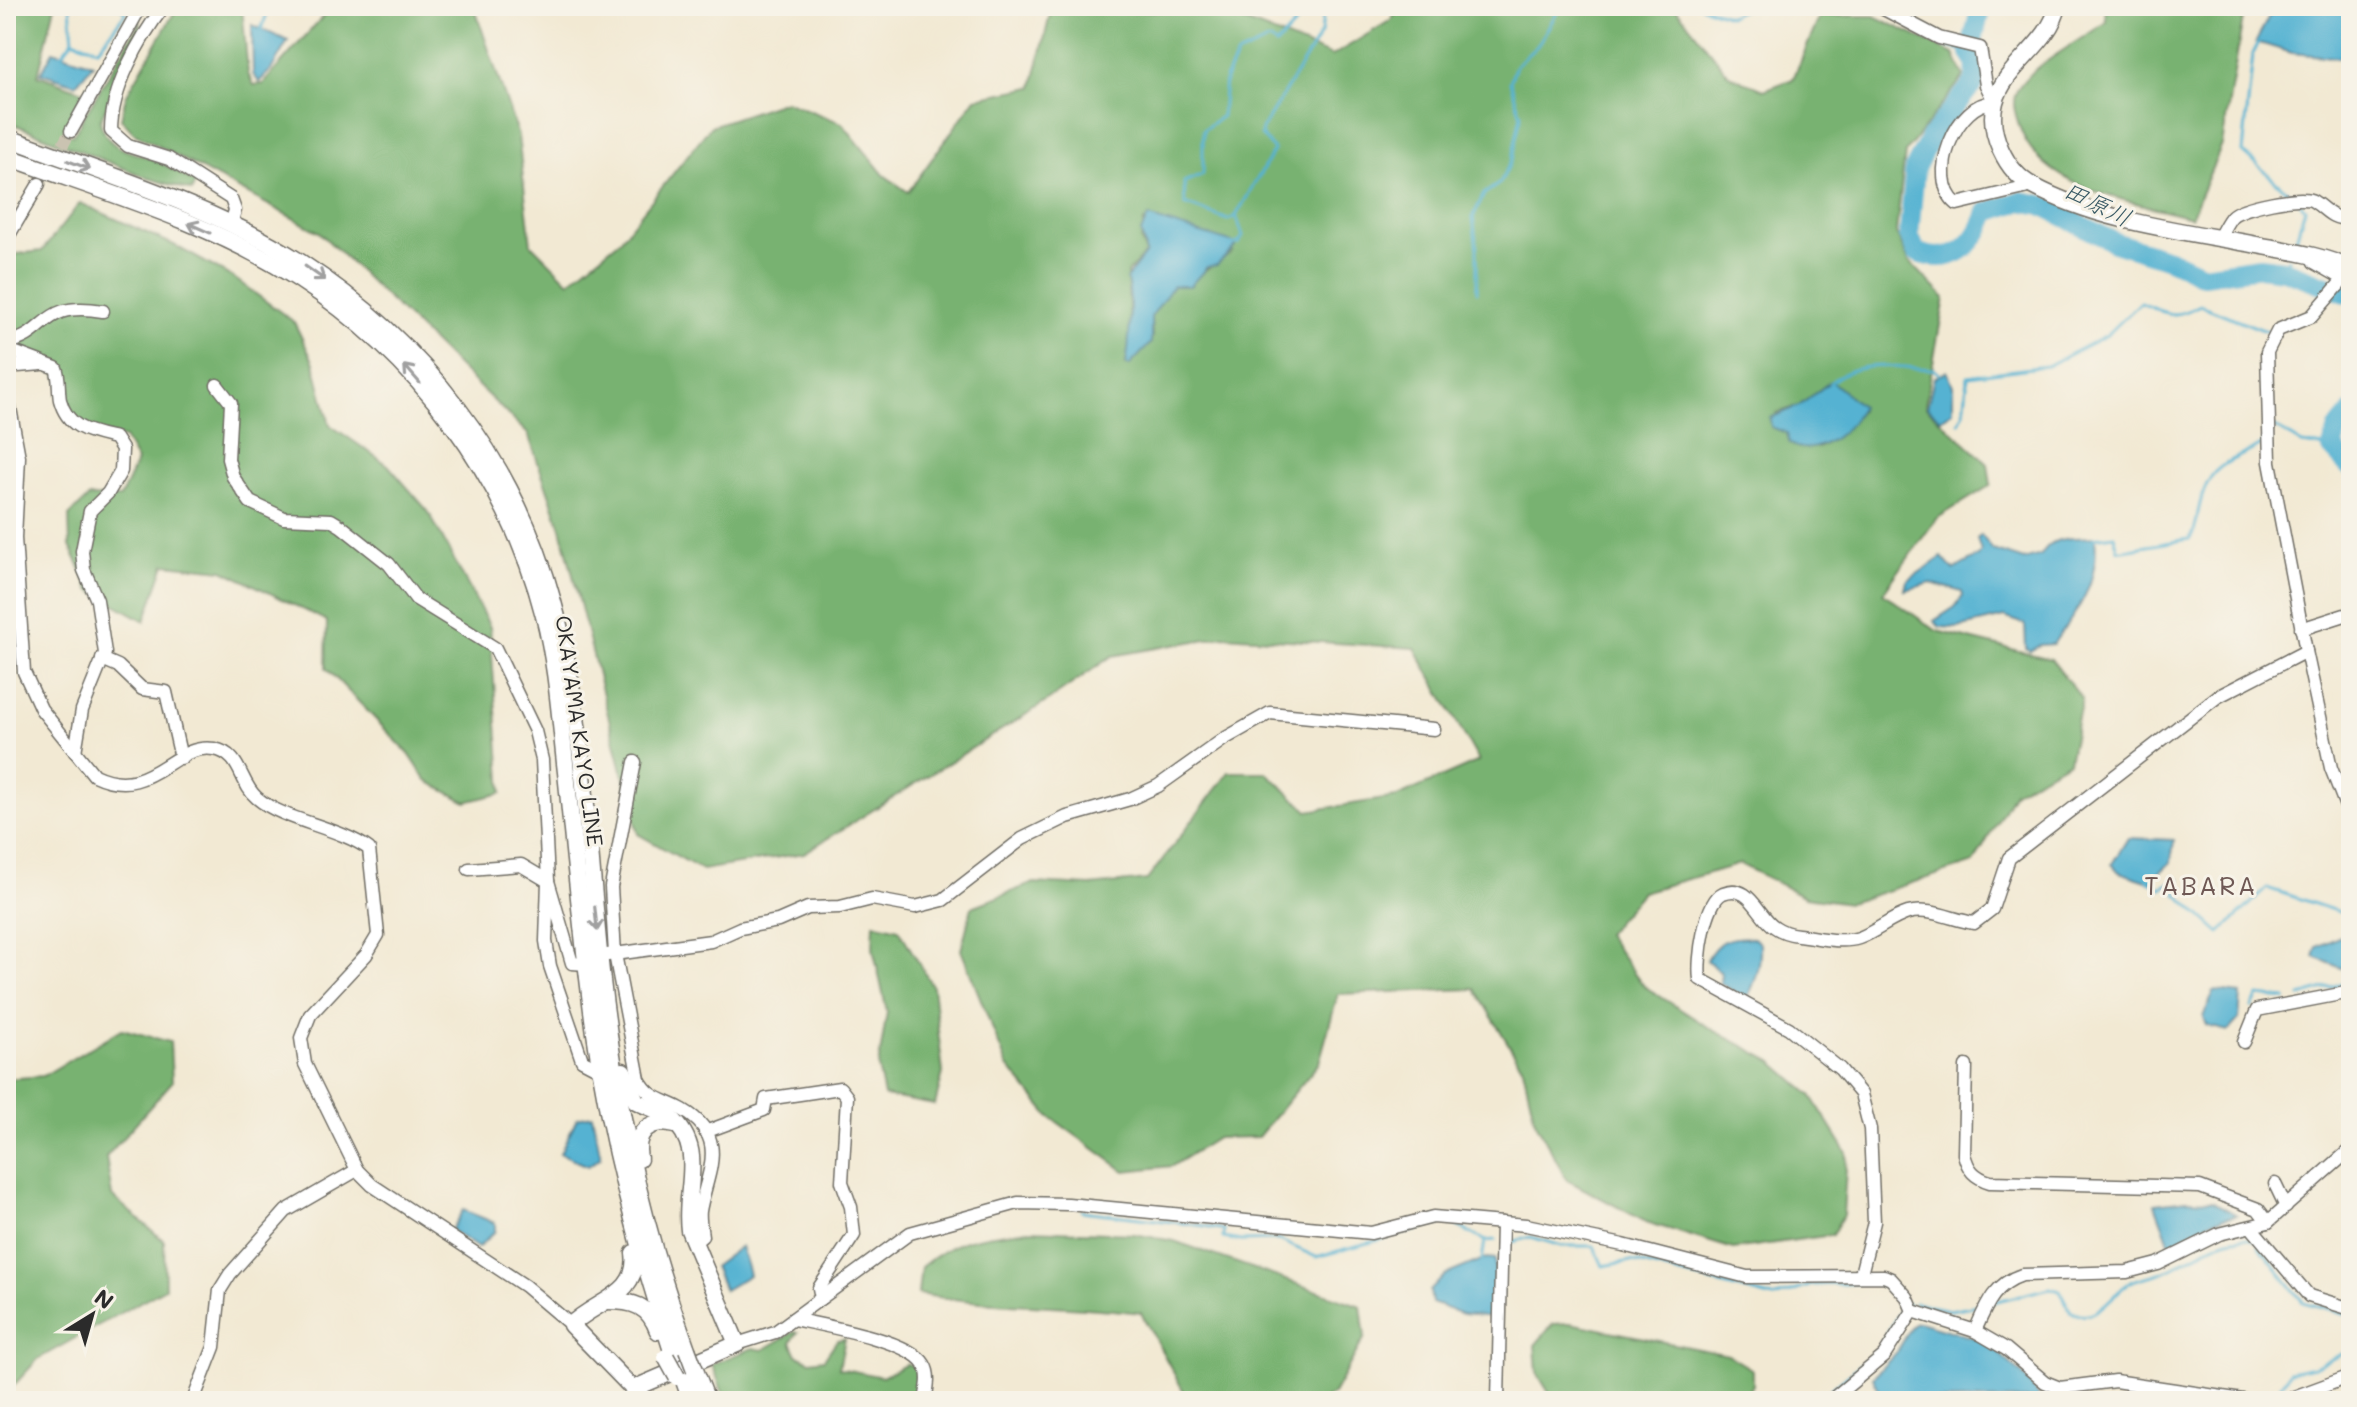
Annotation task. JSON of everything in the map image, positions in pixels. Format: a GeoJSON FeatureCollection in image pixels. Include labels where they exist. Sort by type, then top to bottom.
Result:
{"type":"FeatureCollection","features":[{"type":"Feature","properties":{"kind":"main road"},"geometry":{"type":"LineString","coordinates":[[2058,6],[2053,21],[2008,78],[1995,103],[1999,145],[2014,173],[2033,186],[2095,210],[2311,255],[2346,279]]}},
{"type":"Feature","properties":{"kind":"main road","name":"OKAYAMA KAYO LINE"},"geometry":{"type":"LineString","coordinates":[[6,137],[231,225],[298,261],[361,305],[411,351],[457,404],[490,454],[537,553],[562,638],[572,698],[600,962],[601,1070],[618,1162],[638,1243],[690,1399]]}},
{"type":"Feature","properties":{"kind":"main road","name":"OKAYAMA KAYO LINE"},"geometry":{"type":"LineString","coordinates":[[6,156],[180,219],[296,277],[354,318],[403,364],[443,409],[472,451],[506,513],[544,616],[620,1106],[661,1273],[676,1353]]}},
{"type":"Feature","properties":{"kind":"main road","name":"OKAYAMA KAYO LINE"},"geometry":{"type":"LineString","coordinates":[[600,962],[616,1021],[627,1086],[636,1101],[669,1116],[691,1146],[694,1161],[686,1209],[694,1243],[737,1344]]}},
{"type":"Feature","properties":{"kind":"main road","name":"OKAYAMA KAYO LINE"},"geometry":{"type":"LineString","coordinates":[[661,1273],[661,1244],[638,1153],[639,1137],[654,1122],[676,1126]]}},
{"type":"Feature","properties":{"kind":"main road","name":"OKAYAMA KAYO LINE"},"geometry":{"type":"LineString","coordinates":[[571,1325],[584,1312],[627,1287],[636,1272],[616,1179],[618,1162]]}},
{"type":"Feature","properties":{"kind":"main road","name":"OKAYAMA KAYO LINE"},"geometry":{"type":"LineString","coordinates":[[607,1301],[637,1304],[647,1310],[676,1353]]}},
{"type":"Feature","properties":{"kind":"main road"},"geometry":{"type":"LineString","coordinates":[[571,1325],[640,1394],[737,1344]]}},
{"type":"Feature","properties":{"kind":"main road","name":"OKAYAMA KAYO LINE"},"geometry":{"type":"LineString","coordinates":[[684,1374],[707,1401]]}},
{"type":"Feature","properties":{"kind":"street"},"geometry":{"type":"LineString","coordinates":[[71,131],[141,6]]}},
{"type":"Feature","properties":{"kind":"street"},"geometry":{"type":"LineString","coordinates":[[164,6],[153,20],[115,96],[111,131],[128,146],[169,159],[231,199],[235,210],[231,225]]}},
{"type":"Feature","properties":{"kind":"street"},"geometry":{"type":"LineString","coordinates":[[1715,6],[1732,9],[1737,6]]}},
{"type":"Feature","properties":{"kind":"street"},"geometry":{"type":"LineString","coordinates":[[1878,6],[1939,38],[1980,48],[1986,85],[1995,103]]}},
{"type":"Feature","properties":{"kind":"street"},"geometry":{"type":"LineString","coordinates":[[1995,103],[1986,102],[1973,109],[1956,132],[1944,165],[1945,190],[1957,204],[2033,186]]}},
{"type":"Feature","properties":{"kind":"street"},"geometry":{"type":"LineString","coordinates":[[7,233],[39,184]]}},
{"type":"Feature","properties":{"kind":"street"},"geometry":{"type":"LineString","coordinates":[[2219,237],[2233,215],[2242,209],[2302,198],[2313,201],[2333,218],[2351,220]]}},
{"type":"Feature","properties":{"kind":"street"},"geometry":{"type":"LineString","coordinates":[[2346,279],[2328,293],[2312,316],[2276,334],[2267,352],[2270,462],[2331,768],[2351,819]]}},
{"type":"Feature","properties":{"kind":"street"},"geometry":{"type":"LineString","coordinates":[[6,343],[29,334],[53,313],[83,308],[103,311]]}},
{"type":"Feature","properties":{"kind":"street"},"geometry":{"type":"LineString","coordinates":[[6,349],[58,371],[60,398],[72,423],[81,430],[115,438],[122,449],[121,471],[108,493],[90,511],[82,551],[84,570],[97,600],[105,653],[82,710],[75,752]]}},
{"type":"Feature","properties":{"kind":"street"},"geometry":{"type":"LineString","coordinates":[[6,367],[44,363]]}},
{"type":"Feature","properties":{"kind":"street"},"geometry":{"type":"LineString","coordinates":[[217,385],[231,403],[228,459],[233,477],[250,502],[284,518],[331,520],[389,564],[416,599],[495,648],[535,731],[542,760],[548,881],[546,941],[550,966],[582,1060],[601,1070]]}},
{"type":"Feature","properties":{"kind":"street"},"geometry":{"type":"LineString","coordinates":[[6,386],[19,457],[10,538],[24,672],[34,698],[94,775],[102,779],[138,782],[201,749],[224,753],[235,760],[259,800],[363,845],[372,855],[378,935],[366,955],[310,1015],[301,1038],[305,1064],[357,1170],[372,1185],[525,1286],[571,1325]]}},
{"type":"Feature","properties":{"kind":"street"},"geometry":{"type":"LineString","coordinates":[[2301,629],[2351,613]]}},
{"type":"Feature","properties":{"kind":"street"},"geometry":{"type":"LineString","coordinates":[[1861,1274],[1874,1222],[1867,1109],[1853,1084],[1808,1042],[1775,1019],[1700,979],[1709,911],[1718,896],[1727,891],[1749,898],[1772,926],[1789,934],[1839,940],[1857,939],[1908,913],[1925,911],[1974,923],[1992,909],[2009,858],[2015,852],[2049,829],[2217,697],[2306,651]]}},
{"type":"Feature","properties":{"kind":"street"},"geometry":{"type":"LineString","coordinates":[[102,659],[118,666],[142,689],[166,692],[181,758]]}},
{"type":"Feature","properties":{"kind":"street"},"geometry":{"type":"LineString","coordinates":[[469,869],[521,865],[548,881],[572,963],[600,962],[711,941],[740,928],[778,921],[808,908],[840,907],[872,899],[915,907],[943,900],[1022,839],[1067,817],[1130,799],[1158,786],[1224,739],[1270,713],[1434,729]]}},
{"type":"Feature","properties":{"kind":"street"},"geometry":{"type":"LineString","coordinates":[[635,762],[600,962],[639,1079],[646,1091],[684,1111],[705,1132],[714,1164],[700,1211],[702,1236],[694,1243]]}},
{"type":"Feature","properties":{"kind":"street"},"geometry":{"type":"LineString","coordinates":[[2244,1042],[2257,1010],[2351,992]]}},
{"type":"Feature","properties":{"kind":"street"},"geometry":{"type":"LineString","coordinates":[[1966,1066],[1964,1154],[1968,1167],[1978,1178],[1990,1182],[2200,1187],[2258,1209],[2268,1222]]}},
{"type":"Feature","properties":{"kind":"street"},"geometry":{"type":"LineString","coordinates":[[705,1132],[764,1110],[766,1099],[840,1088],[847,1097],[842,1182],[851,1207],[854,1235],[819,1288],[821,1298]]}},
{"type":"Feature","properties":{"kind":"street"},"geometry":{"type":"LineString","coordinates":[[1975,1331],[1987,1303],[2002,1285],[2022,1275],[2127,1272],[2158,1264],[2219,1234],[2268,1222],[2351,1149]]}},
{"type":"Feature","properties":{"kind":"street"},"geometry":{"type":"LineString","coordinates":[[193,1401],[214,1347],[220,1290],[230,1274],[286,1211],[357,1170]]}},
{"type":"Feature","properties":{"kind":"street"},"geometry":{"type":"LineString","coordinates":[[2275,1184],[2286,1207]]}},
{"type":"Feature","properties":{"kind":"street"},"geometry":{"type":"LineString","coordinates":[[737,1344],[775,1332],[910,1233],[1018,1203],[1068,1204],[1371,1233],[1433,1217],[1560,1230],[1747,1277],[1861,1274],[1891,1279],[1912,1306],[1975,1331],[2006,1349],[2045,1382],[2060,1388],[2115,1381],[2249,1401]]}},
{"type":"Feature","properties":{"kind":"street"},"geometry":{"type":"LineString","coordinates":[[1498,1401],[1502,1223]]}},
{"type":"Feature","properties":{"kind":"street"},"geometry":{"type":"LineString","coordinates":[[2251,1227],[2309,1296],[2351,1309]]}},
{"type":"Feature","properties":{"kind":"street"},"geometry":{"type":"LineString","coordinates":[[1830,1401],[1884,1356],[1912,1306]]}},
{"type":"Feature","properties":{"kind":"street"},"geometry":{"type":"LineString","coordinates":[[793,1319],[910,1351],[925,1365],[928,1375],[925,1401]]}},
{"type":"Feature","properties":{"kind":"street"},"geometry":{"type":"LineString","coordinates":[[2283,1401],[2351,1376]]}},
{"type":"Feature","properties":{"kind":"green space"},"geometry":{"type":"Polygon","coordinates":[[[6,6],[55,6],[38,75],[83,91],[67,131],[73,135],[140,22],[141,28],[100,121],[103,131],[121,148],[157,161],[195,183],[192,191],[148,178],[6,121],[6,6]]]}},
{"type":"Feature","properties":{"kind":"green space"},"geometry":{"type":"Polygon","coordinates":[[[178,6],[242,6],[248,74],[254,85],[263,84],[332,6],[474,6],[518,136],[531,244],[569,282],[620,240],[711,126],[785,101],[842,123],[884,175],[908,192],[976,98],[1033,87],[1052,6],[1226,14],[1332,56],[1391,20],[1399,6],[1674,6],[1729,75],[1764,90],[1793,79],[1820,16],[1874,16],[1954,54],[1964,76],[1905,153],[1896,233],[1909,261],[1945,298],[1925,406],[1988,464],[1991,485],[1936,519],[1883,593],[1937,631],[2051,659],[2082,699],[2069,761],[2014,792],[1974,863],[1849,903],[1805,897],[1740,864],[1642,892],[1606,934],[1644,986],[1713,1030],[1772,1061],[1811,1095],[1847,1153],[1843,1215],[1832,1235],[1733,1249],[1646,1222],[1567,1180],[1535,1121],[1523,1068],[1475,989],[1338,994],[1319,1063],[1258,1137],[1217,1138],[1172,1166],[1125,1171],[1049,1116],[1007,1065],[961,950],[972,907],[1034,883],[1090,886],[1147,880],[1229,772],[1266,772],[1308,811],[1397,797],[1479,761],[1415,648],[1224,636],[1112,656],[1046,702],[804,853],[702,870],[638,834],[561,528],[528,434],[319,232],[134,133],[121,119],[126,96],[178,6]],[[1144,221],[1141,241],[1146,253],[1127,273],[1131,335],[1126,364],[1152,337],[1151,317],[1172,286],[1190,285],[1232,252],[1144,221]],[[1831,381],[1799,406],[1776,413],[1789,437],[1818,448],[1834,438],[1860,411],[1831,381]]]}},
{"type":"Feature","properties":{"kind":"green space"},"geometry":{"type":"Polygon","coordinates":[[[2105,6],[2245,6],[2222,145],[2191,217],[2115,198],[2066,178],[2045,164],[2028,145],[2018,122],[2014,100],[2016,91],[2025,79],[2106,22],[2105,6]]]}},
{"type":"Feature","properties":{"kind":"green space"},"geometry":{"type":"Polygon","coordinates":[[[80,203],[174,245],[234,278],[294,322],[314,363],[330,425],[388,465],[428,511],[490,627],[502,793],[466,802],[427,781],[409,754],[326,668],[327,621],[223,570],[165,564],[145,621],[90,590],[70,546],[69,516],[89,497],[120,498],[137,461],[124,438],[92,431],[76,420],[56,374],[6,353],[6,265],[10,255],[42,251],[80,203]]]}},
{"type":"Feature","properties":{"kind":"green space"},"geometry":{"type":"Polygon","coordinates":[[[874,923],[899,929],[933,987],[943,1073],[935,1105],[884,1096],[878,1067],[887,1012],[873,948],[874,923]]]}},
{"type":"Feature","properties":{"kind":"green space"},"geometry":{"type":"Polygon","coordinates":[[[122,1029],[170,1042],[172,1082],[106,1157],[112,1196],[164,1241],[165,1288],[38,1359],[6,1394],[6,1079],[43,1076],[122,1029]]]}},
{"type":"Feature","properties":{"kind":"green space"},"geometry":{"type":"Polygon","coordinates":[[[1029,1230],[1134,1234],[1174,1241],[1361,1306],[1365,1337],[1333,1394],[1322,1401],[1189,1401],[1141,1313],[918,1294],[921,1267],[948,1249],[984,1236],[1029,1230]]]}},
{"type":"Feature","properties":{"kind":"green space"},"geometry":{"type":"Polygon","coordinates":[[[1570,1323],[1728,1355],[1753,1370],[1753,1385],[1742,1401],[1554,1401],[1537,1373],[1535,1345],[1553,1324],[1570,1323]]]}},
{"type":"Feature","properties":{"kind":"green space"},"geometry":{"type":"Polygon","coordinates":[[[798,1332],[791,1342],[797,1355],[810,1361],[824,1359],[837,1340],[845,1339],[839,1368],[882,1377],[907,1364],[919,1368],[917,1401],[726,1401],[712,1364],[753,1348],[763,1350],[798,1332]]]}},
{"type":"Feature","properties":{"kind":"water"},"geometry":{"type":"Polygon","coordinates":[[[2267,6],[2351,6],[2351,59],[2292,53],[2256,42],[2270,14],[2267,6]]]}},
{"type":"Feature","properties":{"kind":"water"},"geometry":{"type":"Polygon","coordinates":[[[252,25],[288,41],[271,70],[259,82],[253,74],[252,25]]]}},
{"type":"Feature","properties":{"kind":"water"},"geometry":{"type":"Polygon","coordinates":[[[53,51],[93,64],[76,84],[41,73],[53,51]]]}},
{"type":"Feature","properties":{"kind":"water"},"geometry":{"type":"Polygon","coordinates":[[[1148,217],[1234,243],[1235,247],[1217,265],[1207,267],[1190,286],[1173,286],[1151,317],[1151,343],[1129,366],[1126,364],[1130,307],[1126,279],[1146,253],[1141,232],[1148,217]]]}},
{"type":"Feature","properties":{"kind":"water"},"geometry":{"type":"Polygon","coordinates":[[[1947,371],[1953,385],[1953,411],[1941,419],[1927,407],[1934,378],[1947,371]]]}},
{"type":"Feature","properties":{"kind":"water"},"geometry":{"type":"Polygon","coordinates":[[[1831,381],[1861,406],[1849,425],[1831,441],[1820,446],[1799,448],[1789,443],[1787,433],[1771,427],[1770,418],[1799,406],[1831,381]]]}},
{"type":"Feature","properties":{"kind":"water"},"geometry":{"type":"Polygon","coordinates":[[[1981,535],[1993,550],[2024,560],[2041,555],[2057,541],[2095,537],[2094,567],[2086,594],[2053,644],[2040,645],[2030,651],[2026,648],[2025,624],[2004,617],[1958,628],[1940,627],[1934,621],[1955,607],[1963,596],[1962,592],[1931,583],[1905,590],[1907,581],[1942,557],[1953,570],[1978,556],[1981,552],[1977,539],[1981,535]]]}},
{"type":"Feature","properties":{"kind":"water"},"geometry":{"type":"Polygon","coordinates":[[[2128,838],[2174,840],[2171,862],[2150,882],[2119,872],[2112,864],[2128,838]]]}},
{"type":"Feature","properties":{"kind":"water"},"geometry":{"type":"Polygon","coordinates":[[[2351,931],[2351,972],[2314,957],[2317,947],[2351,931]]]}},
{"type":"Feature","properties":{"kind":"water"},"geometry":{"type":"Polygon","coordinates":[[[1754,938],[1760,944],[1760,959],[1746,999],[1720,983],[1721,973],[1707,960],[1715,947],[1726,940],[1754,938]]]}},
{"type":"Feature","properties":{"kind":"water"},"geometry":{"type":"Polygon","coordinates":[[[2214,991],[2241,994],[2239,1019],[2228,1031],[2207,1026],[2204,1017],[2214,991]]]}},
{"type":"Feature","properties":{"kind":"water"},"geometry":{"type":"Polygon","coordinates":[[[592,1115],[601,1157],[588,1166],[560,1153],[577,1118],[592,1115]]]}},
{"type":"Feature","properties":{"kind":"water"},"geometry":{"type":"Polygon","coordinates":[[[2212,1201],[2237,1215],[2211,1221],[2170,1244],[2155,1204],[2212,1201]]]}},
{"type":"Feature","properties":{"kind":"water"},"geometry":{"type":"Polygon","coordinates":[[[463,1210],[495,1223],[495,1231],[478,1248],[451,1230],[463,1210]]]}},
{"type":"Feature","properties":{"kind":"water"},"geometry":{"type":"Polygon","coordinates":[[[741,1246],[749,1275],[724,1290],[714,1266],[741,1246]]]}},
{"type":"Feature","properties":{"kind":"water"},"geometry":{"type":"Polygon","coordinates":[[[1486,1258],[1495,1259],[1494,1317],[1462,1314],[1432,1303],[1430,1291],[1445,1275],[1486,1258]]]}},
{"type":"Feature","properties":{"kind":"water"},"geometry":{"type":"Polygon","coordinates":[[[1914,1323],[1985,1341],[2022,1374],[2041,1399],[1884,1401],[1873,1377],[1896,1353],[1914,1323]]]}},
{"type":"Feature","properties":{"kind":"waterway"},"geometry":{"type":"LineString","coordinates":[[70,6],[73,40]]}},
{"type":"Feature","properties":{"kind":"waterway"},"geometry":{"type":"LineString","coordinates":[[61,55],[73,40],[98,49],[126,12],[119,6]]}},
{"type":"Feature","properties":{"kind":"waterway"},"geometry":{"type":"LineString","coordinates":[[261,30],[268,11],[262,6]]}},
{"type":"Feature","properties":{"kind":"waterway"},"geometry":{"type":"LineString","coordinates":[[1477,292],[1473,217],[1484,194],[1500,183],[1512,159],[1521,115],[1510,82],[1516,65],[1537,46],[1561,6]]}},
{"type":"Feature","properties":{"kind":"waterway"},"geometry":{"type":"LineString","coordinates":[[1701,6],[1729,16],[1751,6]]}},
{"type":"Feature","properties":{"kind":"waterway"},"geometry":{"type":"LineString","coordinates":[[1778,6],[1788,6]]}},
{"type":"Feature","properties":{"kind":"waterway"},"geometry":{"type":"LineString","coordinates":[[1858,6],[1877,11]]}},
{"type":"Feature","properties":{"kind":"waterway","name":"田原川"},"geometry":{"type":"LineString","coordinates":[[1981,6],[1970,53],[1976,63],[1975,81],[1930,138],[1915,168],[1909,235],[1916,252],[1929,256],[1952,255],[1969,244],[1987,212],[2021,201],[2042,205],[2114,242],[2169,259],[2203,275],[2260,267],[2284,270],[2351,295]]}},
{"type":"Feature","properties":{"kind":"waterway"},"geometry":{"type":"LineString","coordinates":[[1236,216],[1228,220],[1185,204],[1184,182],[1203,174],[1203,130],[1222,116],[1225,79],[1237,55],[1270,40],[1276,45],[1311,8]]}},
{"type":"Feature","properties":{"kind":"waterway"},"geometry":{"type":"LineString","coordinates":[[1231,245],[1239,243],[1243,236],[1236,216],[1274,150],[1261,135],[1262,129],[1321,33],[1323,16]]}},
{"type":"Feature","properties":{"kind":"waterway"},"geometry":{"type":"LineString","coordinates":[[2259,42],[2253,54],[2243,152],[2290,194]]}},
{"type":"Feature","properties":{"kind":"waterway"},"geometry":{"type":"LineString","coordinates":[[1944,45],[1970,53]]}},
{"type":"Feature","properties":{"kind":"waterway"},"geometry":{"type":"LineString","coordinates":[[2296,239],[2305,208],[2300,203]]}},
{"type":"Feature","properties":{"kind":"waterway"},"geometry":{"type":"LineString","coordinates":[[2284,270],[2288,259]]}},
{"type":"Feature","properties":{"kind":"waterway"},"geometry":{"type":"LineString","coordinates":[[1959,423],[1964,412],[1968,376],[2047,366],[2107,335],[2140,303],[2170,314],[2182,313],[2200,305],[2271,333]]}},
{"type":"Feature","properties":{"kind":"waterway"},"geometry":{"type":"LineString","coordinates":[[1830,383],[1841,375],[1865,367],[1933,369],[1940,374]]}},
{"type":"Feature","properties":{"kind":"waterway","name":"田原川"},"geometry":{"type":"LineString","coordinates":[[2351,413],[2338,429],[2332,448],[2351,468]]}},
{"type":"Feature","properties":{"kind":"waterway"},"geometry":{"type":"LineString","coordinates":[[2273,426],[2302,444],[2332,448]]}},
{"type":"Feature","properties":{"kind":"waterway"},"geometry":{"type":"LineString","coordinates":[[2093,538],[2114,535],[2118,550],[2189,539],[2195,528],[2203,493],[2214,474],[2229,462],[2264,444],[2264,440]]}},
{"type":"Feature","properties":{"kind":"waterway"},"geometry":{"type":"LineString","coordinates":[[2148,880],[2161,888],[2179,879],[2177,894],[2220,933],[2267,888],[2351,916]]}},
{"type":"Feature","properties":{"kind":"waterway"},"geometry":{"type":"LineString","coordinates":[[2301,996],[2351,981]]}},
{"type":"Feature","properties":{"kind":"waterway"},"geometry":{"type":"LineString","coordinates":[[2252,1007],[2258,996],[2286,999]]}},
{"type":"Feature","properties":{"kind":"waterway"},"geometry":{"type":"LineString","coordinates":[[1082,1211],[1205,1226],[1224,1230],[1223,1238],[1241,1241],[1279,1240],[1316,1257],[1442,1223]]}},
{"type":"Feature","properties":{"kind":"waterway"},"geometry":{"type":"LineString","coordinates":[[1454,1224],[1485,1241],[1496,1240]]}},
{"type":"Feature","properties":{"kind":"waterway"},"geometry":{"type":"LineString","coordinates":[[1508,1243],[1531,1237],[1562,1246],[1594,1246],[1603,1266],[1631,1261],[1774,1298],[1812,1285],[1868,1283],[1884,1286],[1903,1305]]}},
{"type":"Feature","properties":{"kind":"waterway"},"geometry":{"type":"LineString","coordinates":[[1993,1302],[2050,1288],[2060,1291],[2071,1312],[2090,1314],[2133,1281],[2163,1272],[2219,1243],[2243,1238],[2254,1240]]}},
{"type":"Feature","properties":{"kind":"waterway"},"geometry":{"type":"LineString","coordinates":[[1482,1260],[1485,1241]]}},
{"type":"Feature","properties":{"kind":"waterway"},"geometry":{"type":"LineString","coordinates":[[2259,1246],[2303,1302],[2351,1315]]}},
{"type":"Feature","properties":{"kind":"waterway"},"geometry":{"type":"LineString","coordinates":[[1915,1303],[1950,1310],[1982,1304]]}},
{"type":"Feature","properties":{"kind":"waterway"},"geometry":{"type":"LineString","coordinates":[[1817,1401],[1878,1350],[1903,1305],[1908,1304]]}},
{"type":"Feature","properties":{"kind":"waterway"},"geometry":{"type":"LineString","coordinates":[[2275,1395],[2289,1372],[2314,1367],[2351,1350]]}},
{"type":"Feature","properties":{"kind":"tunnel"},"geometry":{"type":"LineString","coordinates":[[53,161],[71,131]]}},
{"type":"Feature","properties":{"kind":"district","name":"TABARA"},"geometry":{"type":"Point","coordinates":[2201,885]}}]}
